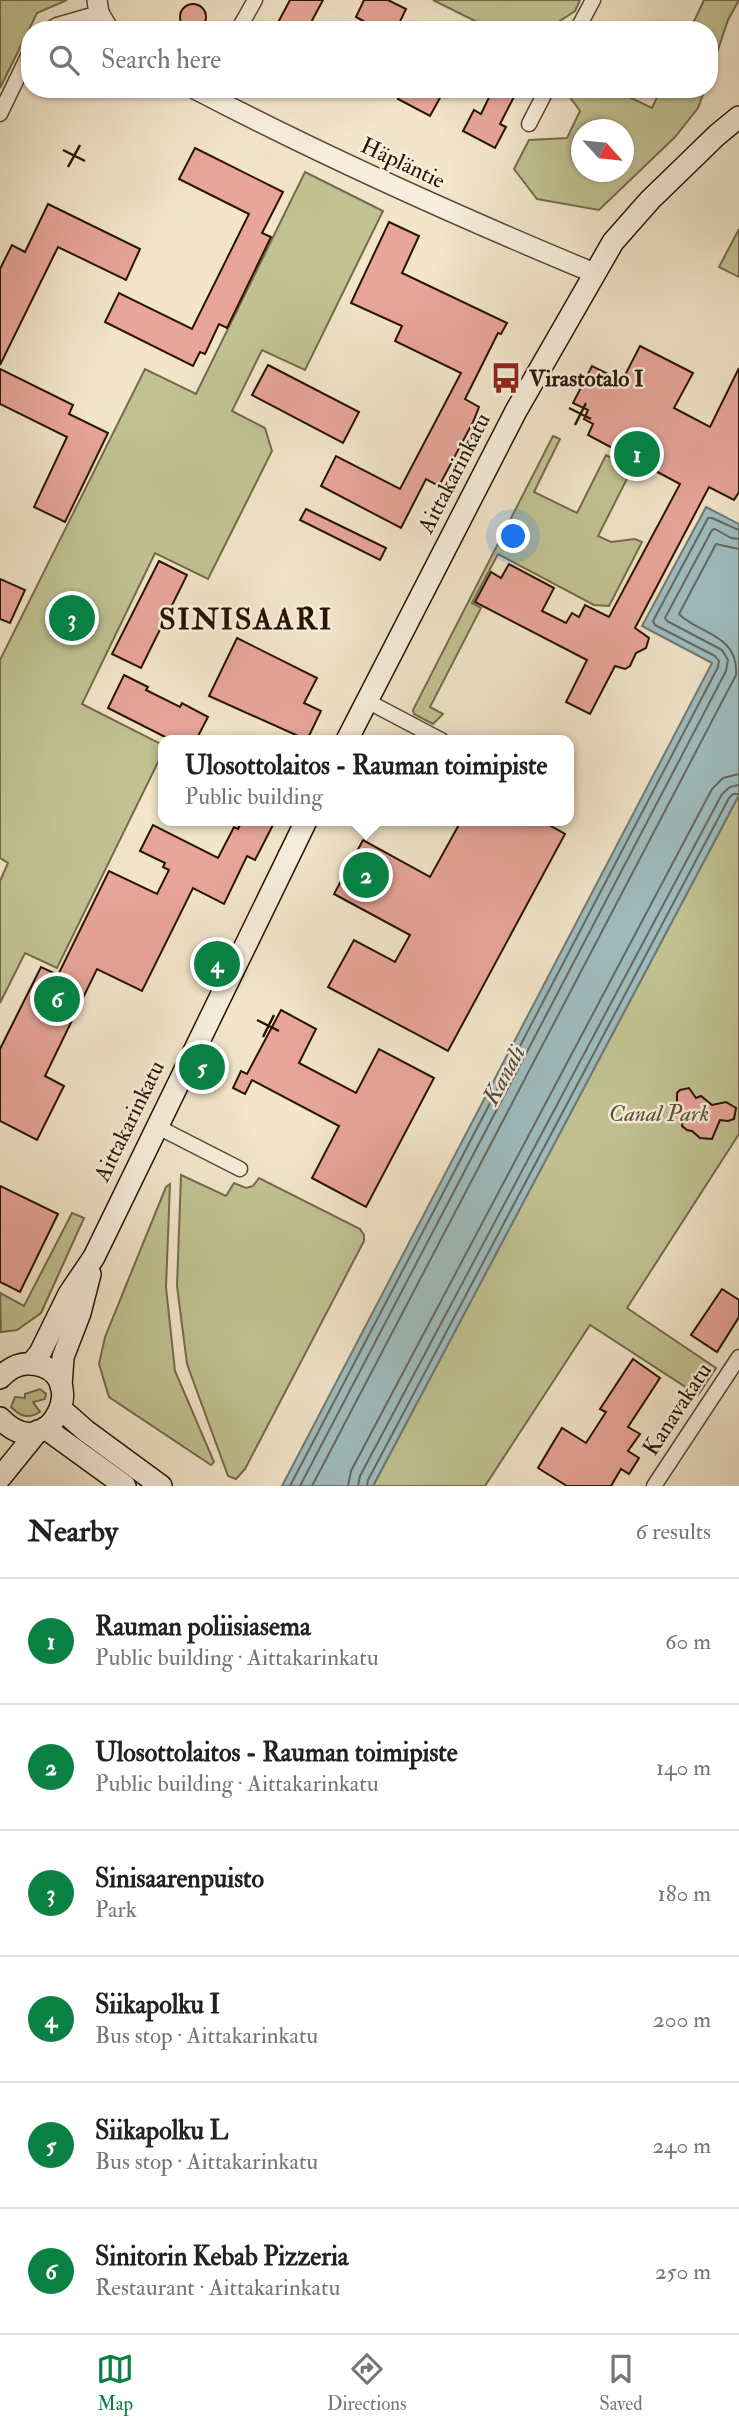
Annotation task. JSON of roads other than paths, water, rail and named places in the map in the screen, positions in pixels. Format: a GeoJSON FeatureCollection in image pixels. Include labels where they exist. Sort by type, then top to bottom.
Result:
{"type":"FeatureCollection","features":[{"type":"Feature","properties":{"kind":"main road","name":"Aittakarinkatu"},"geometry":{"type":"LineString","coordinates":[[350,735],[513,415],[613,242],[650,200],[739,117]]}},
{"type":"Feature","properties":{"kind":"main road","name":"Aittakarinkatu"},"geometry":{"type":"LineString","coordinates":[[32,1364],[69,1294],[94,1257],[304,826]]}},
{"type":"Feature","properties":{"kind":"main road","name":"Aittakarinkatu"},"geometry":{"type":"LineString","coordinates":[[61,1409],[64,1357],[80,1313],[94,1257]]}},
{"type":"Feature","properties":{"kind":"main road"},"geometry":{"type":"LineString","coordinates":[[3,1371],[18,1364],[45,1367],[61,1386]]}},
{"type":"Feature","properties":{"kind":"main road"},"geometry":{"type":"LineString","coordinates":[[0,1478],[42,1430],[56,1419],[61,1409],[86,1431],[161,1486]]}},
{"type":"Feature","properties":{"kind":"main road"},"geometry":{"type":"LineString","coordinates":[[1,1426],[19,1432],[42,1430],[125,1486]]}},
{"type":"Feature","properties":{"kind":"street"},"geometry":{"type":"LineString","coordinates":[[243,21],[256,0]]}},
{"type":"Feature","properties":{"kind":"street"},"geometry":{"type":"LineString","coordinates":[[582,21],[593,0]]}},
{"type":"Feature","properties":{"kind":"street"},"geometry":{"type":"LineString","coordinates":[[73,21],[102,14]]}},
{"type":"Feature","properties":{"kind":"street"},"geometry":{"type":"LineString","coordinates":[[0,114],[21,71]]}},
{"type":"Feature","properties":{"kind":"street","name":"Häpläntie"},"geometry":{"type":"LineString","coordinates":[[217,98],[369,174],[594,273]]}},
{"type":"Feature","properties":{"kind":"street"},"geometry":{"type":"LineString","coordinates":[[529,124],[542,98]]}},
{"type":"Feature","properties":{"kind":"street"},"geometry":{"type":"LineString","coordinates":[[367,701],[432,735]]}},
{"type":"Feature","properties":{"kind":"street"},"geometry":{"type":"LineString","coordinates":[[156,1126],[240,1169]]}},
{"type":"Feature","properties":{"kind":"street","name":"Kanavakatu"},"geometry":{"type":"LineString","coordinates":[[654,1486],[739,1357]]}},
{"type":"Feature","properties":{"kind":"water","name":"Kanali"},"geometry":{"type":"Polygon","coordinates":[[[706,507],[739,524],[739,795],[373,1486],[282,1486],[712,663],[642,626],[706,507]]]}},
{"type":"Feature","properties":{"kind":"place","name":"Virastotalo I"},"geometry":{"type":"Point","coordinates":[506,378]}},
{"type":"Feature","properties":{"kind":"place","name":"Rauman poliisiasema"},"geometry":{"type":"Point","coordinates":[637,454]}},
{"type":"Feature","properties":{"kind":"place","name":"Sinisaarenpuisto"},"geometry":{"type":"Point","coordinates":[72,618]}},
{"type":"Feature","properties":{"kind":"place","name":"Ulosottolaitos - Rauman toimipiste"},"geometry":{"type":"Point","coordinates":[366,875]}},
{"type":"Feature","properties":{"kind":"place","name":"Siikapolku I"},"geometry":{"type":"Point","coordinates":[217,964]}},
{"type":"Feature","properties":{"kind":"place","name":"Sinitorin Kebab Pizzeria"},"geometry":{"type":"Point","coordinates":[57,999]}},
{"type":"Feature","properties":{"kind":"place","name":"Siikapolku L"},"geometry":{"type":"Point","coordinates":[202,1067]}},
{"type":"Feature","properties":{"kind":"district","name":"SINISAARI"},"geometry":{"type":"Point","coordinates":[246,619]}},
{"type":"Feature","properties":{"kind":"park label","name":"Canal Park"},"geometry":{"type":"Point","coordinates":[659,1113]}}]}
